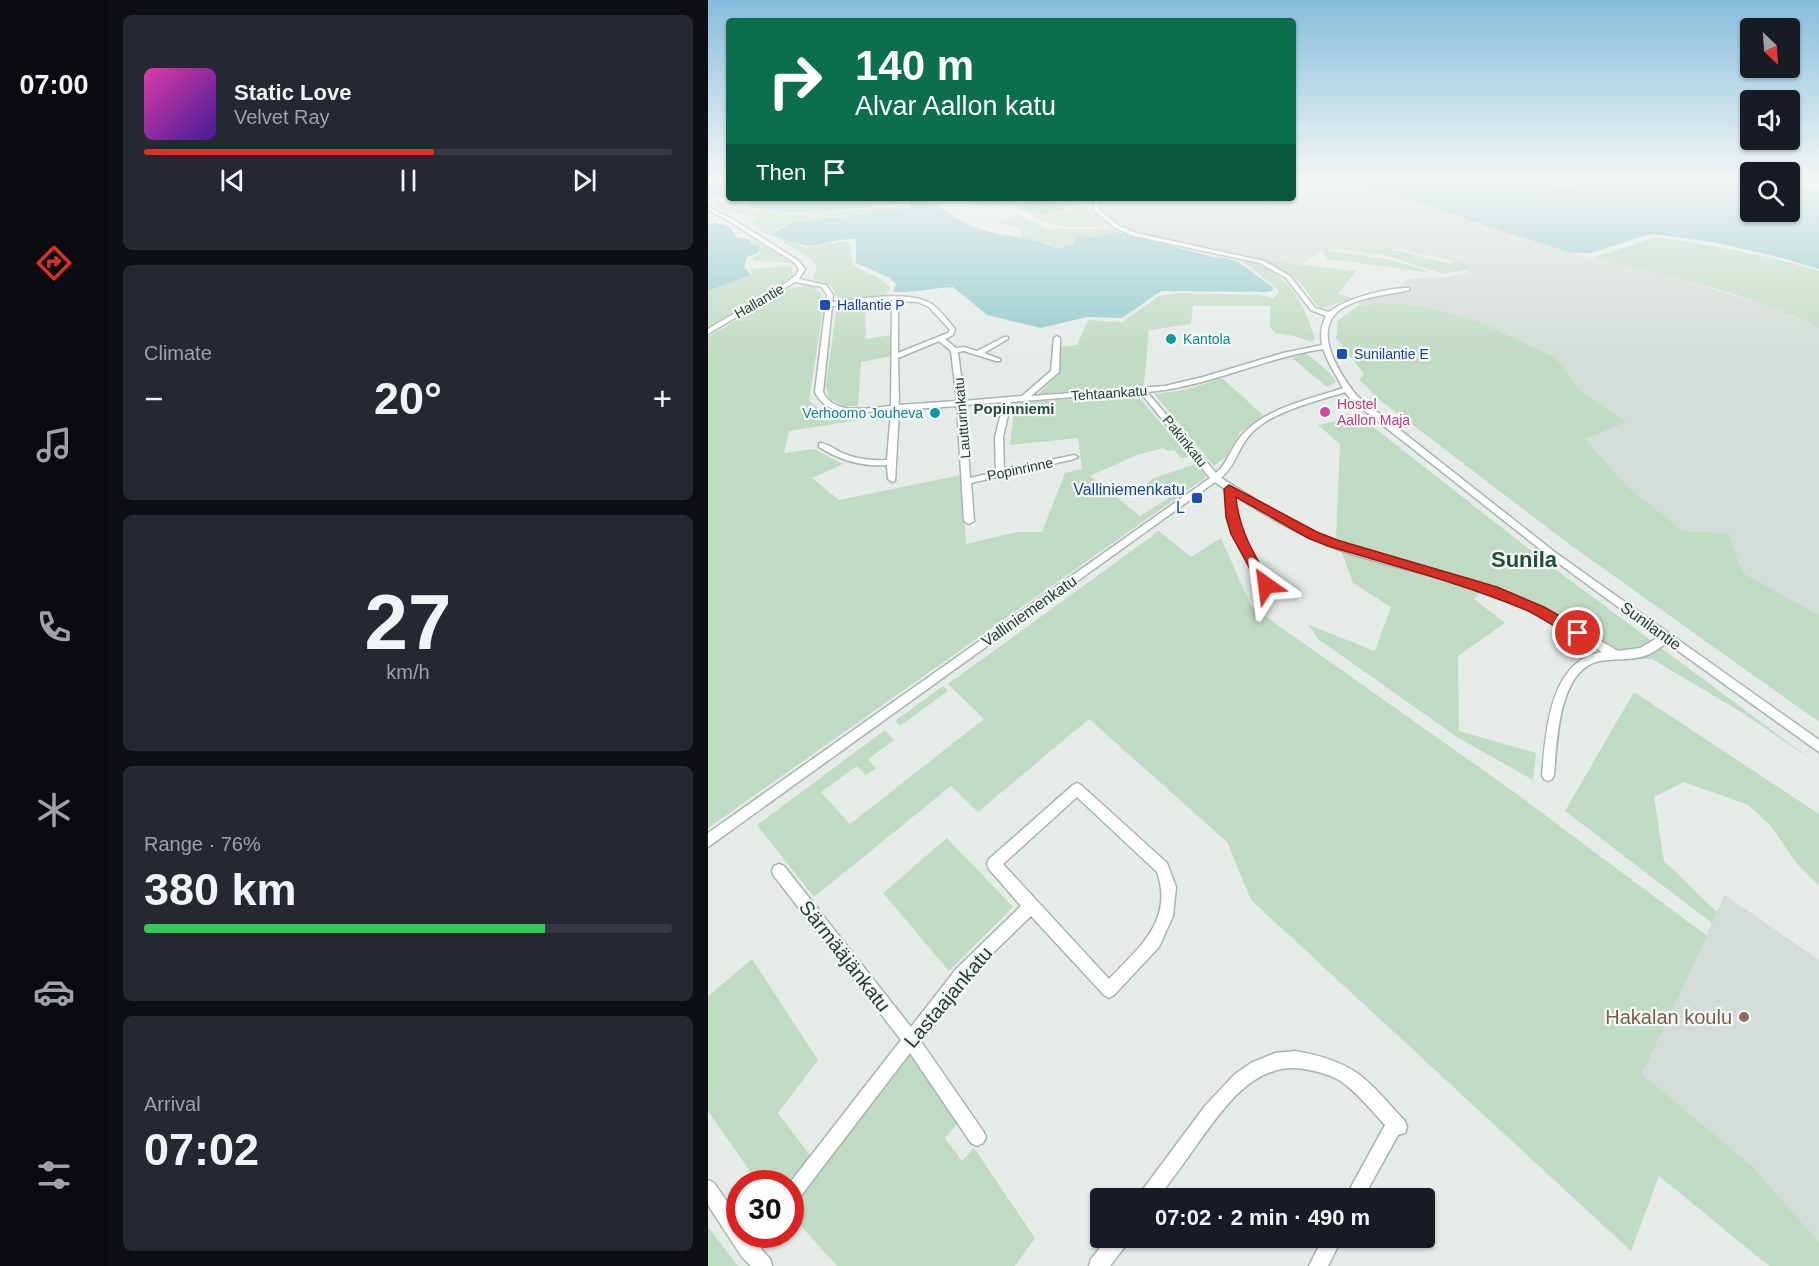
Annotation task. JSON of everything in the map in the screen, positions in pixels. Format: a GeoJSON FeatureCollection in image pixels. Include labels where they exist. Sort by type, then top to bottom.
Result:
{"type":"FeatureCollection","features":[{"type":"Feature","properties":{"kind":"street","name":"Hallantie"},"geometry":{"type":"LineString","coordinates":[[708,332],[795,280],[801,272],[800,264],[761,239]]}},
{"type":"Feature","properties":{"kind":"street"},"geometry":{"type":"LineString","coordinates":[[1157,239],[1262,262],[1288,277],[1313,309],[1330,315]]}},
{"type":"Feature","properties":{"kind":"street"},"geometry":{"type":"LineString","coordinates":[[795,280],[824,286],[830,295],[830,304],[895,298],[920,300],[931,306],[953,330],[940,338],[894,357]]}},
{"type":"Feature","properties":{"kind":"street"},"geometry":{"type":"LineString","coordinates":[[1326,346],[1323,330],[1330,315],[1343,305],[1407,289]]}},
{"type":"Feature","properties":{"kind":"street"},"geometry":{"type":"LineString","coordinates":[[892,479],[895,408],[895,298]]}},
{"type":"Feature","properties":{"kind":"street","name":"Tehtaankatu"},"geometry":{"type":"LineString","coordinates":[[830,304],[819,392],[821,399],[830,407],[840,409],[895,408],[1143,391],[1184,386],[1306,349],[1326,346]]}},
{"type":"Feature","properties":{"kind":"street"},"geometry":{"type":"LineString","coordinates":[[940,338],[954,350],[964,349],[998,360]]}},
{"type":"Feature","properties":{"kind":"street"},"geometry":{"type":"LineString","coordinates":[[979,353],[1006,338]]}},
{"type":"Feature","properties":{"kind":"street"},"geometry":{"type":"LineString","coordinates":[[1023,399],[1055,372],[1057,338]]}},
{"type":"Feature","properties":{"kind":"street","name":"Sunilantie"},"geometry":{"type":"LineString","coordinates":[[1326,346],[1346,388],[1364,408],[1553,555],[1819,747]]}},
{"type":"Feature","properties":{"kind":"street","name":"Lautturinkatu"},"geometry":{"type":"LineString","coordinates":[[954,350],[961,403],[969,521]]}},
{"type":"Feature","properties":{"kind":"street","name":"Valliniemenkatu"},"geometry":{"type":"LineString","coordinates":[[708,841],[1215,478],[1227,468],[1244,438],[1264,419],[1346,388]]}},
{"type":"Feature","properties":{"kind":"street","name":"Pakinkatu"},"geometry":{"type":"LineString","coordinates":[[1143,391],[1215,478],[1229,489],[1312,535],[1332,543],[1492,590],[1539,610],[1616,655]]}},
{"type":"Feature","properties":{"kind":"street"},"geometry":{"type":"LineString","coordinates":[[1000,474],[999,436],[1008,400]]}},
{"type":"Feature","properties":{"kind":"street"},"geometry":{"type":"LineString","coordinates":[[822,445],[832,452],[853,459],[879,464],[891,462]]}},
{"type":"Feature","properties":{"kind":"street","name":"Popinrinne"},"geometry":{"type":"LineString","coordinates":[[967,481],[1074,458]]}},
{"type":"Feature","properties":{"kind":"street"},"geometry":{"type":"LineString","coordinates":[[1229,489],[1232,517],[1237,534],[1266,585]]}},
{"type":"Feature","properties":{"kind":"street"},"geometry":{"type":"LineString","coordinates":[[1548,775],[1552,722],[1576,666],[1584,661],[1641,652],[1667,637]]}},
{"type":"Feature","properties":{"kind":"street"},"geometry":{"type":"LineString","coordinates":[[1077,789],[1162,868],[1169,887],[1166,916],[1154,942],[1109,990],[1031,906],[994,864],[1077,789]]}},
{"type":"Feature","properties":{"kind":"street","name":"Särmääjänkatu"},"geometry":{"type":"LineString","coordinates":[[779,871],[911,1040],[977,1137]]}},
{"type":"Feature","properties":{"kind":"street","name":"Lastaajankatu"},"geometry":{"type":"LineString","coordinates":[[804,1178],[963,973],[1031,906]]}},
{"type":"Feature","properties":{"kind":"street"},"geometry":{"type":"LineString","coordinates":[[1154,1188],[1221,1096],[1247,1073],[1274,1060],[1305,1060],[1344,1074],[1397,1125],[1360,1188]]}},
{"type":"Feature","properties":{"kind":"street"},"geometry":{"type":"LineString","coordinates":[[708,1189],[749,1250],[763,1266]]}},
{"type":"Feature","properties":{"kind":"street"},"geometry":{"type":"LineString","coordinates":[[1098,1266],[1112,1248]]}},
{"type":"Feature","properties":{"kind":"street"},"geometry":{"type":"LineString","coordinates":[[1317,1266],[1327,1248]]}},
{"type":"Feature","properties":{"kind":"shaded area"},"geometry":{"type":"Polygon","coordinates":[[[1156,239],[1530,239],[1572,253],[1679,279],[1768,305],[1819,328],[1819,615],[1743,573],[1728,533],[1683,531],[1628,487],[1585,439],[1625,421],[1580,390],[1555,357],[1485,324],[1440,310],[1401,303],[1360,305],[1353,298],[1397,288],[1408,279],[1451,276],[1469,272],[1465,270],[1469,265],[1401,249],[1323,250],[1301,264],[1216,253],[1156,239]]]}},
{"type":"Feature","properties":{"kind":"shaded area","name":"Hakalan koulu"},"geometry":{"type":"Polygon","coordinates":[[[1725,895],[1819,960],[1819,1242],[1752,1166],[1642,1074],[1725,895]]]}},
{"type":"Feature","properties":{"kind":"green space"},"geometry":{"type":"Polygon","coordinates":[[[750,239],[790,263],[753,260],[760,254],[759,247],[750,239]]]}},
{"type":"Feature","properties":{"kind":"green space"},"geometry":{"type":"Polygon","coordinates":[[[1021,239],[1075,239],[1073,245],[1057,249],[1046,243],[1021,239]]]}},
{"type":"Feature","properties":{"kind":"green space"},"geometry":{"type":"Polygon","coordinates":[[[1650,239],[1671,239],[1739,251],[1819,271],[1819,328],[1792,315],[1736,295],[1591,258],[1650,239]]]}},
{"type":"Feature","properties":{"kind":"green space"},"geometry":{"type":"Polygon","coordinates":[[[790,240],[805,248],[843,241],[850,243],[853,265],[882,280],[890,288],[885,296],[837,302],[835,292],[830,286],[813,279],[817,267],[809,257],[782,241],[790,240]]]}},
{"type":"Feature","properties":{"kind":"green space"},"geometry":{"type":"Polygon","coordinates":[[[1390,249],[1451,264],[1454,261],[1470,265],[1465,270],[1444,274],[1384,255],[1346,250],[1390,249]]]}},
{"type":"Feature","properties":{"kind":"green space"},"geometry":{"type":"Polygon","coordinates":[[[1323,250],[1389,259],[1428,271],[1327,259],[1323,250]]]}},
{"type":"Feature","properties":{"kind":"green space"},"geometry":{"type":"Polygon","coordinates":[[[1237,258],[1266,268],[1288,286],[1304,310],[1315,339],[1311,342],[1295,336],[1275,333],[1270,326],[1270,306],[1193,306],[1191,324],[1149,330],[1144,386],[1038,394],[1056,376],[1060,347],[1077,345],[1088,320],[1122,322],[1159,296],[1176,293],[1259,295],[1273,298],[1279,292],[1237,258]]]}},
{"type":"Feature","properties":{"kind":"green space"},"geometry":{"type":"Polygon","coordinates":[[[1261,260],[1356,271],[1338,294],[1353,298],[1322,308],[1294,277],[1261,260]]]}},
{"type":"Feature","properties":{"kind":"green space"},"geometry":{"type":"Polygon","coordinates":[[[791,266],[793,275],[783,283],[708,327],[708,291],[751,275],[752,269],[791,266]]]}},
{"type":"Feature","properties":{"kind":"green space"},"geometry":{"type":"Polygon","coordinates":[[[811,285],[821,294],[823,310],[809,400],[825,411],[860,414],[859,420],[789,431],[784,453],[814,449],[843,464],[812,478],[839,500],[961,475],[966,544],[1017,532],[1042,532],[1065,473],[1082,469],[1078,438],[1010,445],[1015,403],[1137,395],[1190,457],[1181,458],[1174,450],[1168,451],[1163,448],[1137,455],[1090,476],[1140,516],[1177,493],[1166,485],[1155,493],[1144,486],[1154,478],[1195,464],[1205,478],[708,828],[708,337],[788,289],[811,285]]]}},
{"type":"Feature","properties":{"kind":"green space"},"geometry":{"type":"Polygon","coordinates":[[[865,302],[866,339],[891,335],[892,356],[861,362],[858,406],[844,406],[829,399],[826,386],[837,305],[865,302]]]}},
{"type":"Feature","properties":{"kind":"green space"},"geometry":{"type":"Polygon","coordinates":[[[1401,303],[1440,310],[1485,324],[1555,357],[1580,390],[1626,422],[1585,439],[1628,487],[1683,531],[1728,533],[1743,573],[1819,615],[1819,722],[1569,544],[1380,400],[1359,379],[1364,374],[1336,338],[1338,320],[1360,305],[1401,303]]]}},
{"type":"Feature","properties":{"kind":"green space"},"geometry":{"type":"Polygon","coordinates":[[[1306,353],[1330,373],[1336,382],[1327,387],[1292,358],[1306,353]]]}},
{"type":"Feature","properties":{"kind":"green space"},"geometry":{"type":"Polygon","coordinates":[[[1222,378],[1264,416],[1240,432],[1226,457],[1214,466],[1154,394],[1185,390],[1222,378]]]}},
{"type":"Feature","properties":{"kind":"green space"},"geometry":{"type":"Polygon","coordinates":[[[1346,414],[1358,415],[1543,560],[1812,760],[1741,712],[1652,659],[1614,660],[1492,584],[1474,599],[1505,623],[1458,656],[1459,731],[1536,753],[1533,780],[1457,737],[1318,639],[1309,625],[1375,651],[1391,607],[1353,583],[1336,537],[1340,444],[1318,425],[1341,420],[1344,424],[1346,414]]]}},
{"type":"Feature","properties":{"kind":"green space"},"geometry":{"type":"Polygon","coordinates":[[[1159,531],[1191,557],[1221,538],[1251,606],[1517,794],[1707,936],[1642,1074],[1752,1166],[1819,1242],[1819,1266],[1769,1266],[1659,1176],[1631,1251],[1251,900],[1227,842],[1089,719],[978,812],[951,786],[814,897],[757,825],[885,730],[894,740],[868,759],[876,768],[866,775],[857,766],[821,792],[850,824],[984,719],[948,684],[1159,531]]]}},
{"type":"Feature","properties":{"kind":"green space"},"geometry":{"type":"Polygon","coordinates":[[[943,686],[948,691],[900,726],[895,721],[943,686]]]}},
{"type":"Feature","properties":{"kind":"green space"},"geometry":{"type":"Polygon","coordinates":[[[1634,692],[1819,814],[1819,886],[1797,864],[1771,826],[1748,805],[1684,782],[1654,797],[1664,861],[1717,912],[1712,923],[1565,811],[1634,692]]]}},
{"type":"Feature","properties":{"kind":"green space"},"geometry":{"type":"Polygon","coordinates":[[[947,838],[1013,907],[949,971],[883,893],[947,838]]]}},
{"type":"Feature","properties":{"kind":"green space"},"geometry":{"type":"Polygon","coordinates":[[[752,959],[818,1060],[778,1113],[819,1167],[909,1052],[957,1124],[945,1138],[962,1161],[974,1148],[1035,1238],[1015,1266],[837,1266],[804,1229],[804,1170],[749,1170],[708,1111],[708,996],[752,959]]]}},
{"type":"Feature","properties":{"kind":"green space"},"geometry":{"type":"Polygon","coordinates":[[[708,1227],[738,1266],[708,1266],[708,1227]]]}},
{"type":"Feature","properties":{"kind":"water"},"geometry":{"type":"Polygon","coordinates":[[[708,239],[748,239],[759,247],[758,253],[747,257],[744,267],[751,275],[708,291],[708,239]]]}},
{"type":"Feature","properties":{"kind":"water"},"geometry":{"type":"Polygon","coordinates":[[[785,239],[849,239],[810,246],[785,239]]]}},
{"type":"Feature","properties":{"kind":"water"},"geometry":{"type":"Polygon","coordinates":[[[856,239],[1025,239],[1057,249],[1073,245],[1075,239],[1144,239],[1231,260],[1239,263],[1273,287],[1272,291],[1265,292],[1161,291],[1122,318],[1087,317],[1041,328],[987,315],[953,287],[893,292],[896,284],[888,277],[856,263],[856,239]]]}},
{"type":"Feature","properties":{"kind":"water"},"geometry":{"type":"Polygon","coordinates":[[[1528,239],[1635,239],[1590,253],[1572,253],[1528,239]]]}},
{"type":"Feature","properties":{"kind":"water"},"geometry":{"type":"Polygon","coordinates":[[[1690,239],[1819,239],[1819,269],[1779,257],[1690,239]]]}},
{"type":"Feature","properties":{"kind":"place","name":"Hallantie P"},"geometry":{"type":"Point","coordinates":[825,305]}},
{"type":"Feature","properties":{"kind":"place","name":"Kantola"},"geometry":{"type":"Point","coordinates":[1171,339]}},
{"type":"Feature","properties":{"kind":"place","name":"Sunilantie E"},"geometry":{"type":"Point","coordinates":[1342,354]}},
{"type":"Feature","properties":{"kind":"place","name":"Hostel Aallon Maja"},"geometry":{"type":"Point","coordinates":[1325,412]}},
{"type":"Feature","properties":{"kind":"place","name":"Verhoomo Jouheva"},"geometry":{"type":"Point","coordinates":[935,413]}},
{"type":"Feature","properties":{"kind":"place","name":"Valliniemenkatu L"},"geometry":{"type":"Point","coordinates":[1197,498]}},
{"type":"Feature","properties":{"kind":"place","name":"Hakalan koulu"},"geometry":{"type":"Point","coordinates":[1744,1017]}},
{"type":"Feature","properties":{"kind":"district","name":"Popinniemi"},"geometry":{"type":"Point","coordinates":[1014,408]}},
{"type":"Feature","properties":{"kind":"district","name":"Sunila"},"geometry":{"type":"Point","coordinates":[1524,559]}},
{"type":"Feature","properties":{"kind":"route"},"geometry":{"type":"LineString","coordinates":[[1266,585],[1237,534],[1232,517],[1229,489],[1312,535],[1366,554],[1492,590],[1539,610],[1578,633]]}}]}
